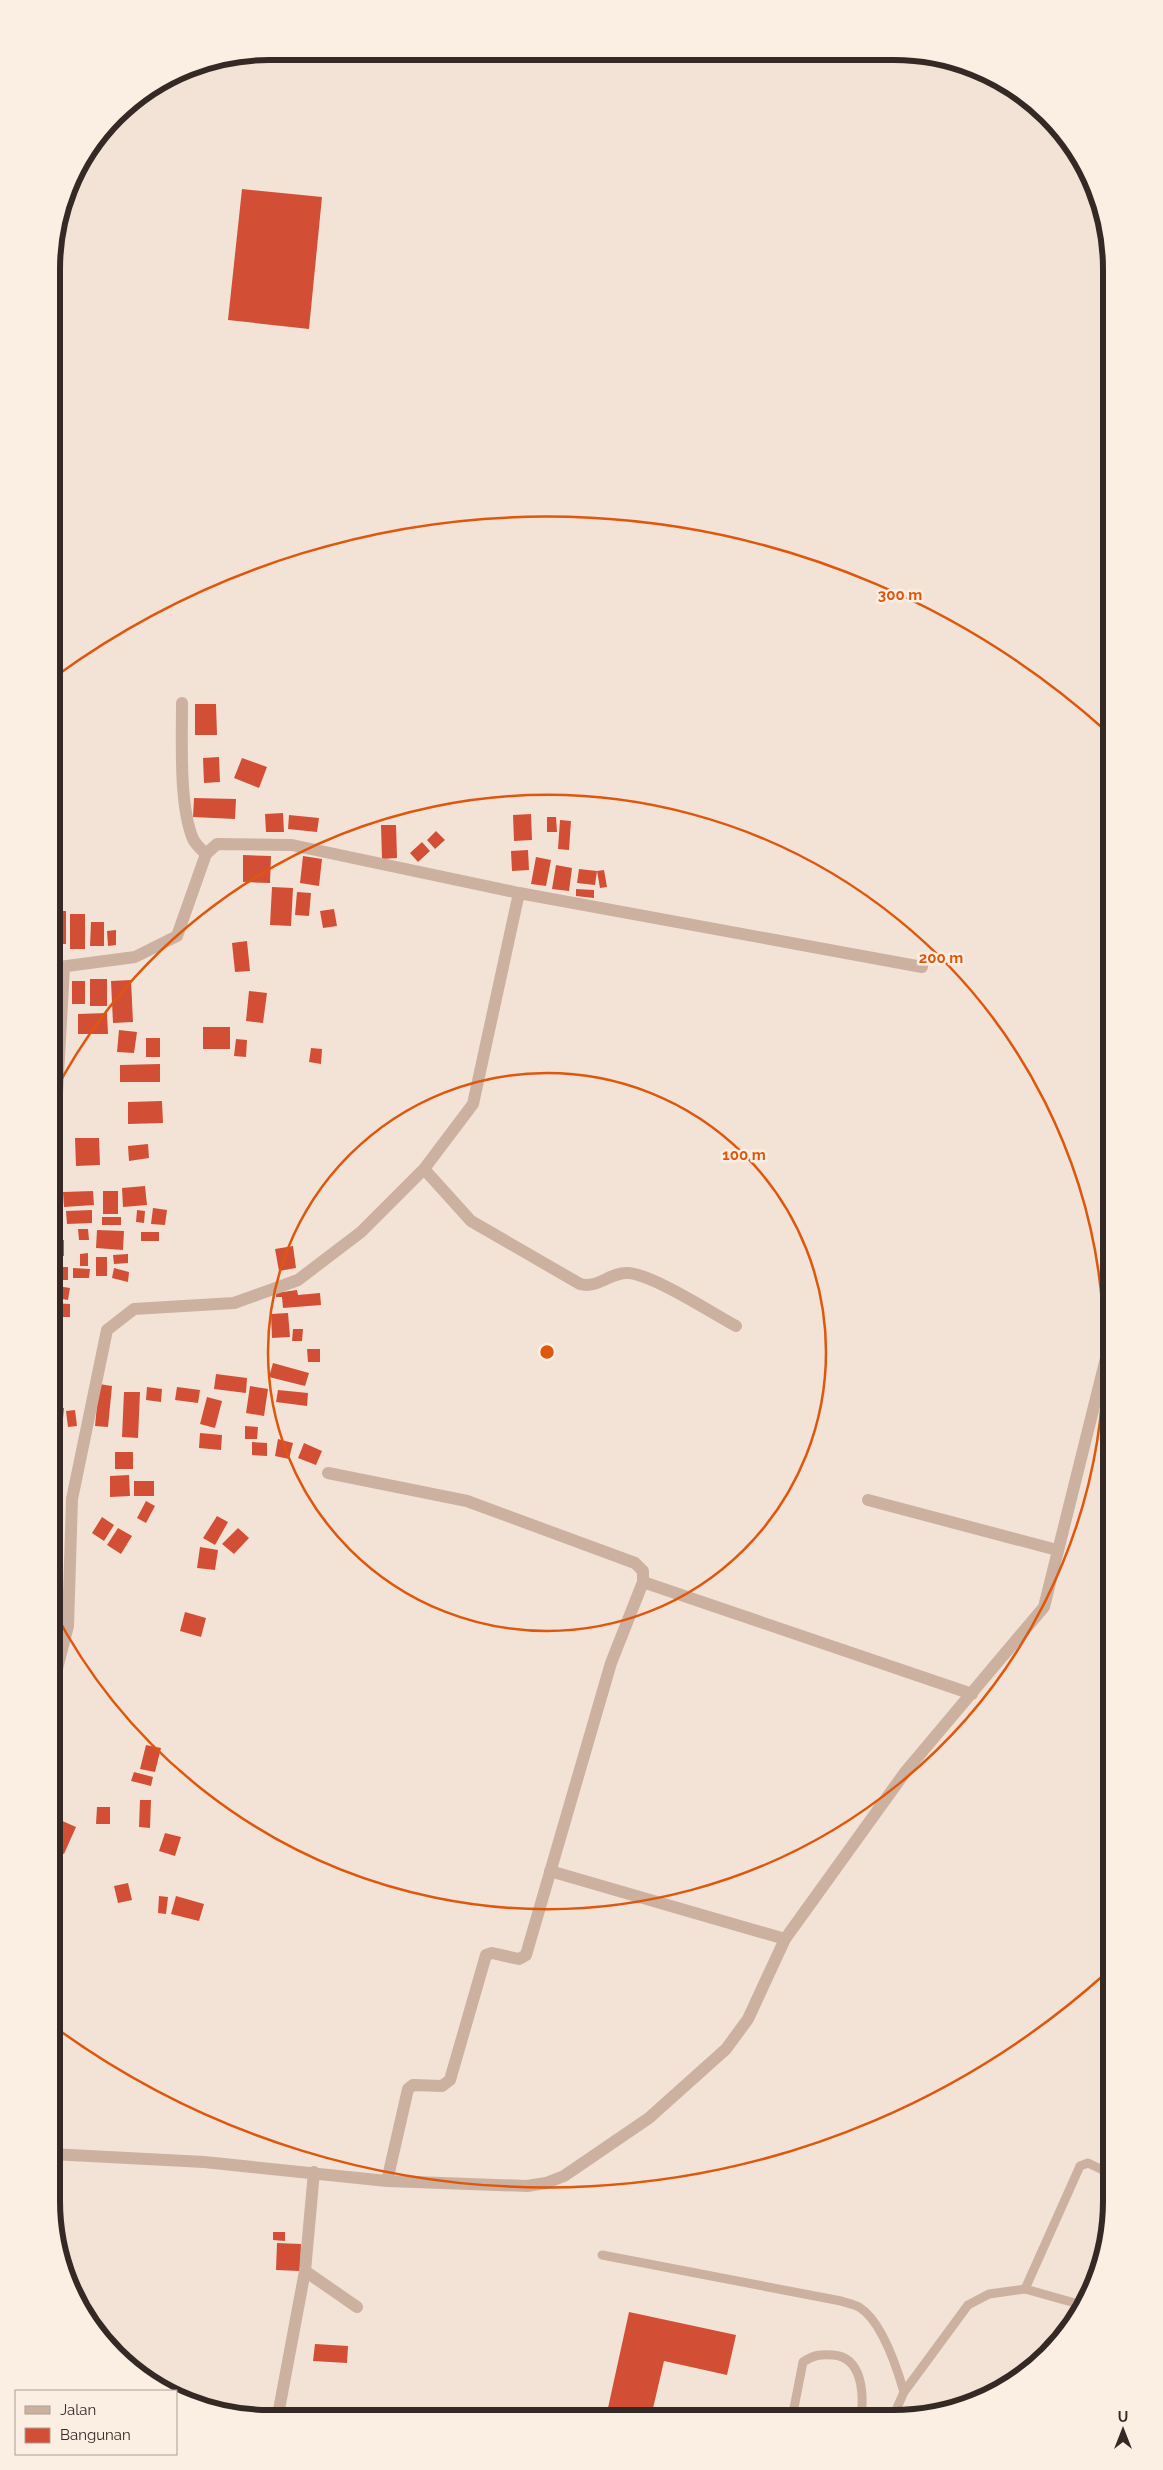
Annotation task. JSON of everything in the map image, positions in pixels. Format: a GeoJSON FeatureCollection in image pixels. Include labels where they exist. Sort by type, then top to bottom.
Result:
{"type":"FeatureCollection","features":[{"type":"Feature","properties":{"kind":"street"},"geometry":{"type":"LineString","coordinates":[[182,703],[183,762],[187,812],[194,840],[206,854]]}},
{"type":"Feature","properties":{"kind":"street"},"geometry":{"type":"LineString","coordinates":[[60,968],[135,957],[177,936],[206,854],[217,844],[292,845],[520,893],[922,966]]}},
{"type":"Feature","properties":{"kind":"street"},"geometry":{"type":"LineString","coordinates":[[60,1657],[68,1626],[72,1499],[107,1330],[134,1309],[234,1303],[298,1280],[360,1232],[424,1169],[473,1104],[520,893]]}},
{"type":"Feature","properties":{"kind":"street"},"geometry":{"type":"LineString","coordinates":[[424,1169],[471,1221],[580,1284],[595,1285],[616,1274],[628,1273],[648,1278],[736,1326]]}},
{"type":"Feature","properties":{"kind":"street"},"geometry":{"type":"LineString","coordinates":[[60,2154],[204,2162],[387,2181],[527,2186],[546,2184],[564,2176],[649,2118],[726,2050],[748,2019],[785,1939],[906,1771],[1044,1607],[1103,1373]]}},
{"type":"Feature","properties":{"kind":"street"},"geometry":{"type":"LineString","coordinates":[[328,1473],[467,1501],[635,1563],[643,1571],[643,1582],[611,1662],[526,1955],[519,1960],[488,1953],[484,1959],[447,2084],[442,2086],[413,2085],[408,2089],[387,2181]]}},
{"type":"Feature","properties":{"kind":"street"},"geometry":{"type":"LineString","coordinates":[[868,1500],[1057,1550]]}},
{"type":"Feature","properties":{"kind":"street"},"geometry":{"type":"LineString","coordinates":[[643,1582],[972,1694]]}},
{"type":"Feature","properties":{"kind":"street"},"geometry":{"type":"LineString","coordinates":[[550,1871],[785,1939]]}},
{"type":"Feature","properties":{"kind":"street"},"geometry":{"type":"LineString","coordinates":[[279,2410],[305,2271],[314,2172]]}},
{"type":"Feature","properties":{"kind":"street"},"geometry":{"type":"LineString","coordinates":[[305,2271],[357,2307]]}},
{"type":"Feature","properties":{"kind":"lane"},"geometry":{"type":"LineString","coordinates":[[1025,2290],[1080,2166],[1088,2163],[1103,2170]]}},
{"type":"Feature","properties":{"kind":"lane"},"geometry":{"type":"LineString","coordinates":[[602,2255],[840,2300],[860,2308],[878,2331],[891,2354],[904,2392]]}},
{"type":"Feature","properties":{"kind":"lane"},"geometry":{"type":"LineString","coordinates":[[896,2410],[904,2392],[968,2305],[989,2294],[1025,2290],[1076,2303]]}},
{"type":"Feature","properties":{"kind":"lane"},"geometry":{"type":"LineString","coordinates":[[794,2410],[803,2362],[812,2356],[825,2354],[839,2355],[852,2364],[860,2378],[862,2410]]}},
{"type":"Feature","properties":{"kind":"building"},"geometry":{"type":"Polygon","coordinates":[[[242,189],[322,197],[309,329],[228,320],[242,189]]]}},
{"type":"Feature","properties":{"kind":"building"},"geometry":{"type":"Polygon","coordinates":[[[195,704],[216,704],[217,735],[195,735],[195,704]]]}},
{"type":"Feature","properties":{"kind":"building"},"geometry":{"type":"Polygon","coordinates":[[[219,757],[220,782],[204,783],[203,758],[219,757]]]}},
{"type":"Feature","properties":{"kind":"building"},"geometry":{"type":"Polygon","coordinates":[[[242,758],[267,767],[259,788],[234,778],[242,758]]]}},
{"type":"Feature","properties":{"kind":"building"},"geometry":{"type":"Polygon","coordinates":[[[194,798],[236,799],[235,819],[193,817],[194,798]]]}},
{"type":"Feature","properties":{"kind":"building"},"geometry":{"type":"Polygon","coordinates":[[[283,813],[284,832],[266,832],[265,814],[283,813]]]}},
{"type":"Feature","properties":{"kind":"building"},"geometry":{"type":"Polygon","coordinates":[[[531,814],[532,840],[514,841],[513,815],[531,814]]]}},
{"type":"Feature","properties":{"kind":"building"},"geometry":{"type":"Polygon","coordinates":[[[289,815],[319,818],[317,832],[288,829],[289,815]]]}},
{"type":"Feature","properties":{"kind":"building"},"geometry":{"type":"Polygon","coordinates":[[[547,817],[556,817],[557,832],[547,832],[547,817]]]}},
{"type":"Feature","properties":{"kind":"building"},"geometry":{"type":"Polygon","coordinates":[[[560,820],[571,821],[569,850],[558,849],[560,820]]]}},
{"type":"Feature","properties":{"kind":"building"},"geometry":{"type":"Polygon","coordinates":[[[381,825],[396,825],[397,858],[382,859],[381,825]]]}},
{"type":"Feature","properties":{"kind":"building"},"geometry":{"type":"Polygon","coordinates":[[[436,831],[445,840],[435,849],[427,840],[436,831]]]}},
{"type":"Feature","properties":{"kind":"building"},"geometry":{"type":"Polygon","coordinates":[[[422,842],[430,851],[418,862],[410,853],[422,842]]]}},
{"type":"Feature","properties":{"kind":"building"},"geometry":{"type":"Polygon","coordinates":[[[528,850],[529,870],[512,871],[511,851],[528,850]]]}},
{"type":"Feature","properties":{"kind":"building"},"geometry":{"type":"Polygon","coordinates":[[[243,855],[271,856],[270,883],[243,882],[243,855]]]}},
{"type":"Feature","properties":{"kind":"building"},"geometry":{"type":"Polygon","coordinates":[[[303,856],[322,859],[319,886],[300,883],[303,856]]]}},
{"type":"Feature","properties":{"kind":"building"},"geometry":{"type":"Polygon","coordinates":[[[536,857],[551,860],[546,886],[531,884],[536,857]]]}},
{"type":"Feature","properties":{"kind":"building"},"geometry":{"type":"Polygon","coordinates":[[[556,865],[572,868],[569,891],[552,889],[556,865]]]}},
{"type":"Feature","properties":{"kind":"building"},"geometry":{"type":"Polygon","coordinates":[[[579,869],[597,871],[595,885],[577,883],[579,869]]]}},
{"type":"Feature","properties":{"kind":"building"},"geometry":{"type":"Polygon","coordinates":[[[604,870],[607,887],[600,888],[597,871],[604,870]]]}},
{"type":"Feature","properties":{"kind":"building"},"geometry":{"type":"Polygon","coordinates":[[[272,887],[293,888],[291,926],[270,925],[272,887]]]}},
{"type":"Feature","properties":{"kind":"building"},"geometry":{"type":"Polygon","coordinates":[[[576,889],[594,890],[594,898],[576,896],[576,889]]]}},
{"type":"Feature","properties":{"kind":"building"},"geometry":{"type":"Polygon","coordinates":[[[297,892],[311,893],[309,916],[295,915],[297,892]]]}},
{"type":"Feature","properties":{"kind":"building"},"geometry":{"type":"Polygon","coordinates":[[[334,909],[337,926],[323,928],[320,911],[334,909]]]}},
{"type":"Feature","properties":{"kind":"building"},"geometry":{"type":"Polygon","coordinates":[[[60,911],[66,911],[66,944],[60,944],[60,911]]]}},
{"type":"Feature","properties":{"kind":"building"},"geometry":{"type":"Polygon","coordinates":[[[70,914],[85,914],[85,949],[70,949],[70,914]]]}},
{"type":"Feature","properties":{"kind":"building"},"geometry":{"type":"Polygon","coordinates":[[[91,922],[104,922],[104,946],[90,946],[91,922]]]}},
{"type":"Feature","properties":{"kind":"building"},"geometry":{"type":"Polygon","coordinates":[[[116,930],[116,945],[108,946],[107,931],[116,930]]]}},
{"type":"Feature","properties":{"kind":"building"},"geometry":{"type":"Polygon","coordinates":[[[247,941],[250,971],[235,972],[232,943],[247,941]]]}},
{"type":"Feature","properties":{"kind":"building"},"geometry":{"type":"Polygon","coordinates":[[[90,979],[107,979],[107,1006],[90,1006],[90,979]]]}},
{"type":"Feature","properties":{"kind":"building"},"geometry":{"type":"Polygon","coordinates":[[[131,980],[133,1022],[113,1023],[111,981],[131,980]]]}},
{"type":"Feature","properties":{"kind":"building"},"geometry":{"type":"Polygon","coordinates":[[[72,981],[85,981],[85,1004],[72,1004],[72,981]]]}},
{"type":"Feature","properties":{"kind":"building"},"geometry":{"type":"Polygon","coordinates":[[[249,991],[267,993],[263,1023],[246,1021],[249,991]]]}},
{"type":"Feature","properties":{"kind":"building"},"geometry":{"type":"Polygon","coordinates":[[[107,1013],[108,1034],[78,1034],[78,1014],[107,1013]]]}},
{"type":"Feature","properties":{"kind":"building"},"geometry":{"type":"Polygon","coordinates":[[[203,1027],[230,1027],[230,1049],[203,1049],[203,1027]]]}},
{"type":"Feature","properties":{"kind":"building"},"geometry":{"type":"Polygon","coordinates":[[[119,1030],[137,1032],[134,1053],[117,1052],[119,1030]]]}},
{"type":"Feature","properties":{"kind":"building"},"geometry":{"type":"Polygon","coordinates":[[[146,1038],[160,1038],[160,1057],[146,1057],[146,1038]]]}},
{"type":"Feature","properties":{"kind":"building"},"geometry":{"type":"Polygon","coordinates":[[[236,1039],[247,1040],[246,1057],[234,1056],[236,1039]]]}},
{"type":"Feature","properties":{"kind":"building"},"geometry":{"type":"Polygon","coordinates":[[[311,1048],[322,1049],[321,1064],[309,1062],[311,1048]]]}},
{"type":"Feature","properties":{"kind":"building"},"geometry":{"type":"Polygon","coordinates":[[[160,1064],[160,1082],[120,1082],[120,1065],[160,1064]]]}},
{"type":"Feature","properties":{"kind":"building"},"geometry":{"type":"Polygon","coordinates":[[[162,1101],[163,1123],[128,1124],[128,1102],[162,1101]]]}},
{"type":"Feature","properties":{"kind":"building"},"geometry":{"type":"Polygon","coordinates":[[[75,1138],[99,1138],[100,1165],[76,1166],[75,1138]]]}},
{"type":"Feature","properties":{"kind":"building"},"geometry":{"type":"Polygon","coordinates":[[[148,1144],[149,1158],[129,1161],[128,1146],[148,1144]]]}},
{"type":"Feature","properties":{"kind":"building"},"geometry":{"type":"Polygon","coordinates":[[[145,1186],[147,1205],[123,1207],[122,1188],[145,1186]]]}},
{"type":"Feature","properties":{"kind":"building"},"geometry":{"type":"Polygon","coordinates":[[[93,1191],[94,1205],[64,1207],[63,1192],[93,1191]]]}},
{"type":"Feature","properties":{"kind":"building"},"geometry":{"type":"Polygon","coordinates":[[[103,1191],[118,1191],[118,1214],[103,1214],[103,1191]]]}},
{"type":"Feature","properties":{"kind":"building"},"geometry":{"type":"Polygon","coordinates":[[[153,1208],[167,1210],[165,1225],[151,1224],[153,1208]]]}},
{"type":"Feature","properties":{"kind":"building"},"geometry":{"type":"Polygon","coordinates":[[[92,1210],[92,1223],[67,1224],[66,1211],[92,1210]]]}},
{"type":"Feature","properties":{"kind":"building"},"geometry":{"type":"Polygon","coordinates":[[[137,1210],[145,1211],[144,1223],[136,1222],[137,1210]]]}},
{"type":"Feature","properties":{"kind":"building"},"geometry":{"type":"Polygon","coordinates":[[[102,1217],[121,1217],[121,1225],[102,1225],[102,1217]]]}},
{"type":"Feature","properties":{"kind":"building"},"geometry":{"type":"Polygon","coordinates":[[[78,1229],[88,1229],[89,1240],[79,1240],[78,1229]]]}},
{"type":"Feature","properties":{"kind":"building"},"geometry":{"type":"Polygon","coordinates":[[[97,1230],[124,1231],[123,1250],[96,1248],[97,1230]]]}},
{"type":"Feature","properties":{"kind":"building"},"geometry":{"type":"Polygon","coordinates":[[[141,1232],[159,1232],[159,1241],[141,1241],[141,1232]]]}},
{"type":"Feature","properties":{"kind":"building"},"geometry":{"type":"Polygon","coordinates":[[[60,1240],[64,1240],[64,1256],[60,1256],[60,1240]]]}},
{"type":"Feature","properties":{"kind":"building"},"geometry":{"type":"Polygon","coordinates":[[[293,1246],[296,1268],[279,1271],[275,1249],[293,1246]]]}},
{"type":"Feature","properties":{"kind":"building"},"geometry":{"type":"Polygon","coordinates":[[[88,1253],[88,1266],[80,1266],[80,1254],[88,1253]]]}},
{"type":"Feature","properties":{"kind":"building"},"geometry":{"type":"Polygon","coordinates":[[[128,1254],[128,1263],[114,1264],[113,1255],[128,1254]]]}},
{"type":"Feature","properties":{"kind":"building"},"geometry":{"type":"Polygon","coordinates":[[[96,1257],[107,1257],[107,1276],[96,1276],[96,1257]]]}},
{"type":"Feature","properties":{"kind":"building"},"geometry":{"type":"Polygon","coordinates":[[[60,1267],[68,1267],[68,1280],[60,1280],[60,1267]]]}},
{"type":"Feature","properties":{"kind":"building"},"geometry":{"type":"Polygon","coordinates":[[[73,1268],[90,1269],[89,1278],[73,1278],[73,1268]]]}},
{"type":"Feature","properties":{"kind":"building"},"geometry":{"type":"Polygon","coordinates":[[[114,1268],[129,1272],[128,1282],[112,1278],[114,1268]]]}},
{"type":"Feature","properties":{"kind":"building"},"geometry":{"type":"Polygon","coordinates":[[[60,1286],[70,1288],[68,1300],[60,1299],[60,1286]]]}},
{"type":"Feature","properties":{"kind":"building"},"geometry":{"type":"Polygon","coordinates":[[[297,1290],[298,1295],[320,1293],[321,1305],[283,1308],[282,1297],[276,1297],[276,1293],[297,1290]]]}},
{"type":"Feature","properties":{"kind":"building"},"geometry":{"type":"Polygon","coordinates":[[[60,1303],[70,1304],[70,1317],[60,1317],[60,1303]]]}},
{"type":"Feature","properties":{"kind":"building"},"geometry":{"type":"Polygon","coordinates":[[[288,1313],[290,1337],[272,1338],[271,1314],[288,1313]]]}},
{"type":"Feature","properties":{"kind":"building"},"geometry":{"type":"Polygon","coordinates":[[[293,1329],[303,1329],[302,1341],[292,1341],[293,1329]]]}},
{"type":"Feature","properties":{"kind":"building"},"geometry":{"type":"Polygon","coordinates":[[[307,1349],[320,1349],[320,1362],[308,1362],[307,1349]]]}},
{"type":"Feature","properties":{"kind":"building"},"geometry":{"type":"Polygon","coordinates":[[[273,1363],[309,1373],[305,1386],[269,1377],[273,1363]]]}},
{"type":"Feature","properties":{"kind":"building"},"geometry":{"type":"Polygon","coordinates":[[[216,1374],[247,1378],[246,1393],[214,1389],[216,1374]]]}},
{"type":"Feature","properties":{"kind":"building"},"geometry":{"type":"Polygon","coordinates":[[[99,1384],[112,1386],[108,1427],[95,1426],[99,1384]]]}},
{"type":"Feature","properties":{"kind":"building"},"geometry":{"type":"Polygon","coordinates":[[[250,1386],[268,1389],[264,1416],[246,1413],[250,1386]]]}},
{"type":"Feature","properties":{"kind":"building"},"geometry":{"type":"Polygon","coordinates":[[[147,1387],[162,1389],[161,1402],[146,1400],[147,1387]]]}},
{"type":"Feature","properties":{"kind":"building"},"geometry":{"type":"Polygon","coordinates":[[[177,1387],[200,1390],[198,1403],[175,1400],[177,1387]]]}},
{"type":"Feature","properties":{"kind":"building"},"geometry":{"type":"Polygon","coordinates":[[[278,1390],[308,1393],[307,1406],[276,1402],[278,1390]]]}},
{"type":"Feature","properties":{"kind":"building"},"geometry":{"type":"Polygon","coordinates":[[[124,1392],[140,1392],[138,1438],[122,1437],[124,1392]]]}},
{"type":"Feature","properties":{"kind":"building"},"geometry":{"type":"Polygon","coordinates":[[[207,1397],[222,1401],[215,1428],[200,1424],[207,1397]]]}},
{"type":"Feature","properties":{"kind":"building"},"geometry":{"type":"Polygon","coordinates":[[[60,1408],[64,1408],[62,1429],[60,1429],[60,1408]]]}},
{"type":"Feature","properties":{"kind":"building"},"geometry":{"type":"Polygon","coordinates":[[[75,1410],[77,1426],[68,1427],[66,1411],[75,1410]]]}},
{"type":"Feature","properties":{"kind":"building"},"geometry":{"type":"Polygon","coordinates":[[[245,1426],[258,1427],[257,1439],[245,1439],[245,1426]]]}},
{"type":"Feature","properties":{"kind":"building"},"geometry":{"type":"Polygon","coordinates":[[[200,1433],[222,1435],[221,1450],[199,1448],[200,1433]]]}},
{"type":"Feature","properties":{"kind":"building"},"geometry":{"type":"Polygon","coordinates":[[[278,1439],[293,1443],[289,1459],[275,1456],[278,1439]]]}},
{"type":"Feature","properties":{"kind":"building"},"geometry":{"type":"Polygon","coordinates":[[[252,1442],[267,1443],[267,1456],[252,1455],[252,1442]]]}},
{"type":"Feature","properties":{"kind":"building"},"geometry":{"type":"Polygon","coordinates":[[[304,1443],[322,1451],[316,1465],[298,1458],[304,1443]]]}},
{"type":"Feature","properties":{"kind":"building"},"geometry":{"type":"Polygon","coordinates":[[[115,1452],[133,1452],[133,1469],[115,1469],[115,1452]]]}},
{"type":"Feature","properties":{"kind":"building"},"geometry":{"type":"Polygon","coordinates":[[[129,1475],[130,1496],[110,1497],[110,1476],[129,1475]]]}},
{"type":"Feature","properties":{"kind":"building"},"geometry":{"type":"Polygon","coordinates":[[[134,1481],[154,1481],[154,1496],[134,1496],[134,1481]]]}},
{"type":"Feature","properties":{"kind":"building"},"geometry":{"type":"Polygon","coordinates":[[[146,1501],[155,1506],[146,1523],[137,1518],[146,1501]]]}},
{"type":"Feature","properties":{"kind":"building"},"geometry":{"type":"Polygon","coordinates":[[[217,1516],[228,1522],[215,1545],[203,1538],[217,1516]]]}},
{"type":"Feature","properties":{"kind":"building"},"geometry":{"type":"Polygon","coordinates":[[[102,1517],[114,1525],[104,1541],[92,1533],[102,1517]]]}},
{"type":"Feature","properties":{"kind":"building"},"geometry":{"type":"Polygon","coordinates":[[[118,1528],[132,1536],[121,1554],[107,1545],[118,1528]]]}},
{"type":"Feature","properties":{"kind":"building"},"geometry":{"type":"Polygon","coordinates":[[[238,1528],[249,1538],[234,1554],[222,1544],[238,1528]]]}},
{"type":"Feature","properties":{"kind":"building"},"geometry":{"type":"Polygon","coordinates":[[[200,1547],[218,1550],[215,1570],[197,1568],[200,1547]]]}},
{"type":"Feature","properties":{"kind":"building"},"geometry":{"type":"Polygon","coordinates":[[[185,1612],[206,1618],[201,1637],[180,1631],[185,1612]]]}},
{"type":"Feature","properties":{"kind":"building"},"geometry":{"type":"Polygon","coordinates":[[[146,1745],[161,1748],[155,1772],[140,1769],[146,1745]]]}},
{"type":"Feature","properties":{"kind":"building"},"geometry":{"type":"Polygon","coordinates":[[[134,1772],[153,1777],[151,1786],[131,1781],[134,1772]]]}},
{"type":"Feature","properties":{"kind":"building"},"geometry":{"type":"Polygon","coordinates":[[[140,1800],[151,1800],[150,1828],[139,1827],[140,1800]]]}},
{"type":"Feature","properties":{"kind":"building"},"geometry":{"type":"Polygon","coordinates":[[[97,1807],[110,1807],[110,1824],[96,1824],[97,1807]]]}},
{"type":"Feature","properties":{"kind":"building"},"geometry":{"type":"Polygon","coordinates":[[[60,1820],[76,1827],[64,1854],[60,1852],[60,1820]]]}},
{"type":"Feature","properties":{"kind":"building"},"geometry":{"type":"Polygon","coordinates":[[[165,1833],[181,1837],[175,1856],[159,1851],[165,1833]]]}},
{"type":"Feature","properties":{"kind":"building"},"geometry":{"type":"Polygon","coordinates":[[[128,1883],[132,1900],[118,1903],[114,1886],[128,1883]]]}},
{"type":"Feature","properties":{"kind":"building"},"geometry":{"type":"Polygon","coordinates":[[[159,1896],[168,1897],[166,1914],[158,1913],[159,1896]]]}},
{"type":"Feature","properties":{"kind":"building"},"geometry":{"type":"Polygon","coordinates":[[[176,1896],[204,1904],[199,1921],[171,1914],[176,1896]]]}},
{"type":"Feature","properties":{"kind":"building"},"geometry":{"type":"Polygon","coordinates":[[[273,2232],[285,2232],[285,2241],[273,2240],[273,2232]]]}},
{"type":"Feature","properties":{"kind":"building"},"geometry":{"type":"Polygon","coordinates":[[[277,2243],[301,2244],[300,2271],[276,2270],[277,2243]]]}},
{"type":"Feature","properties":{"kind":"building"},"geometry":{"type":"Polygon","coordinates":[[[629,2312],[736,2335],[727,2375],[664,2361],[653,2410],[608,2410],[629,2312]]]}},
{"type":"Feature","properties":{"kind":"building"},"geometry":{"type":"Polygon","coordinates":[[[315,2344],[348,2346],[347,2363],[313,2361],[315,2344]]]}}]}
